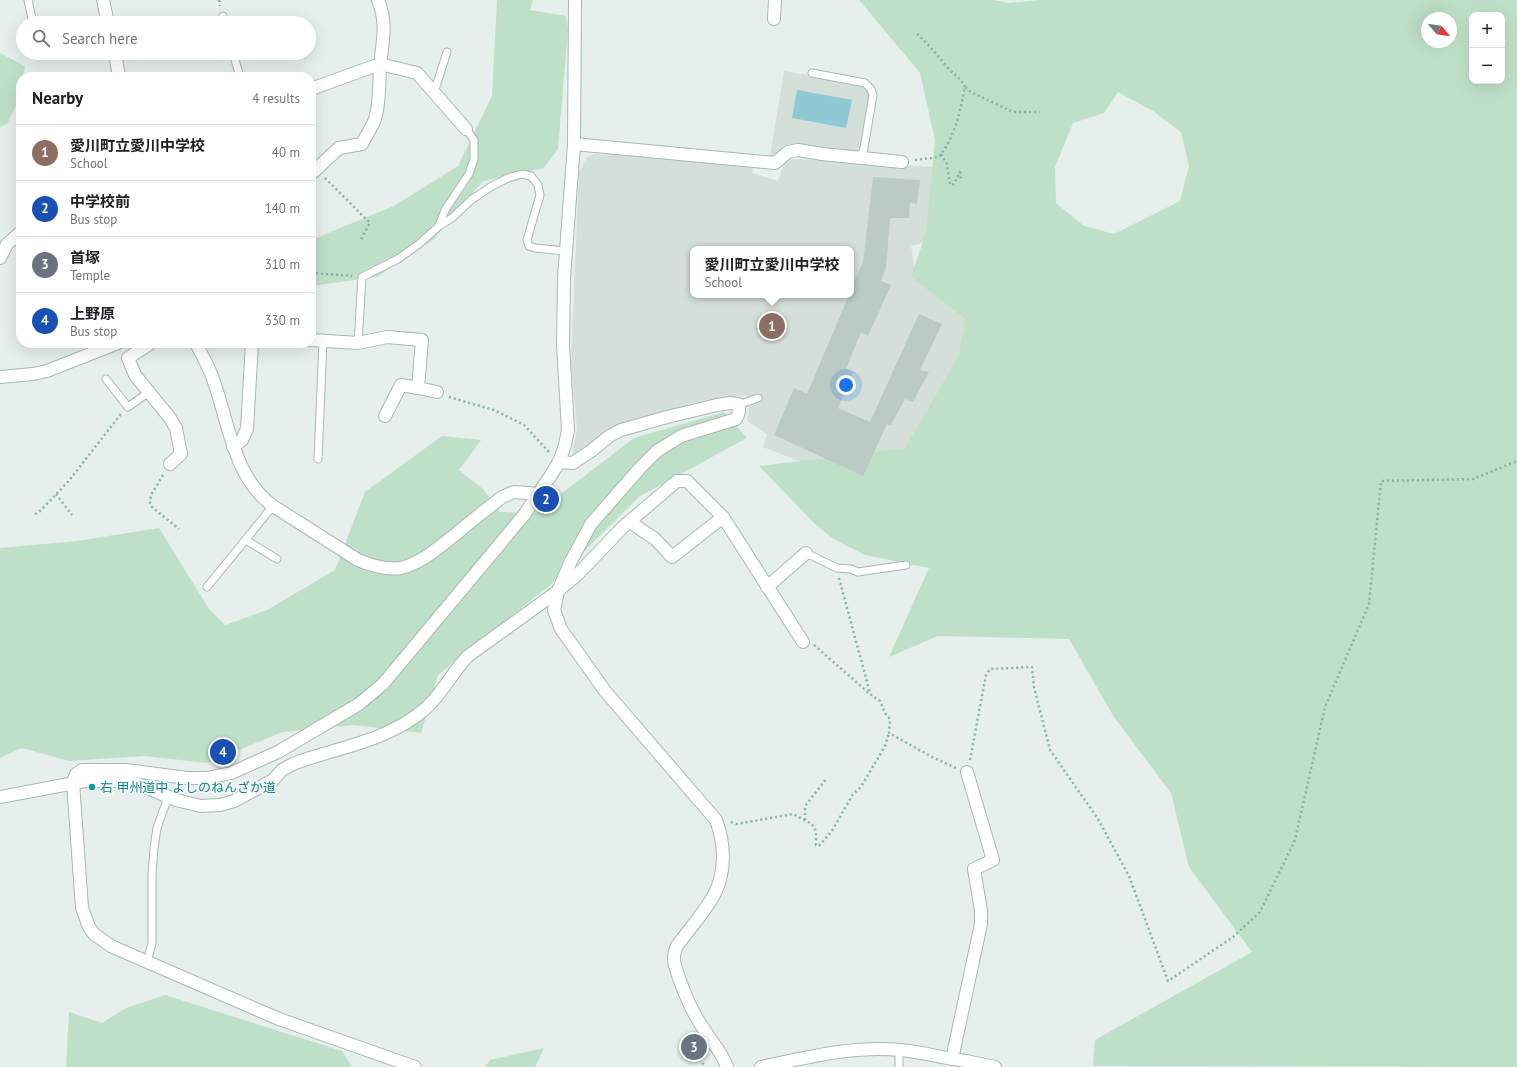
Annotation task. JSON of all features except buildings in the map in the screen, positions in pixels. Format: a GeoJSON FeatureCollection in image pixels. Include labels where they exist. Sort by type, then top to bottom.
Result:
{"type":"FeatureCollection","features":[{"type":"Feature","properties":{"kind":"street"},"geometry":{"type":"LineString","coordinates":[[103,0],[106,16]]}},
{"type":"Feature","properties":{"kind":"street"},"geometry":{"type":"LineString","coordinates":[[316,169],[339,148],[362,144],[375,119],[384,34],[383,17],[378,0]]}},
{"type":"Feature","properties":{"kind":"street"},"geometry":{"type":"LineString","coordinates":[[415,1067],[279,1020],[123,952],[101,939],[89,927],[82,908],[73,783],[76,774],[82,770],[126,770],[188,778],[207,778],[231,772],[278,752],[359,704],[383,684],[539,494],[559,462],[565,446],[568,430],[563,345],[565,251],[574,144],[575,0]]}},
{"type":"Feature","properties":{"kind":"street"},"geometry":{"type":"LineString","coordinates":[[774,19],[775,0]]}},
{"type":"Feature","properties":{"kind":"street"},"geometry":{"type":"LineString","coordinates":[[116,60],[118,72]]}},
{"type":"Feature","properties":{"kind":"street"},"geometry":{"type":"LineString","coordinates":[[316,87],[380,64],[417,73],[466,129]]}},
{"type":"Feature","properties":{"kind":"street"},"geometry":{"type":"LineString","coordinates":[[574,144],[775,163],[788,152],[798,150],[822,154],[902,162]]}},
{"type":"Feature","properties":{"kind":"street"},"geometry":{"type":"LineString","coordinates":[[0,258],[7,244],[16,236]]}},
{"type":"Feature","properties":{"kind":"street"},"geometry":{"type":"LineString","coordinates":[[317,341],[358,343],[387,337],[422,340],[418,388]]}},
{"type":"Feature","properties":{"kind":"street"},"geometry":{"type":"LineString","coordinates":[[0,377],[33,374],[47,371],[105,348]]}},
{"type":"Feature","properties":{"kind":"street"},"geometry":{"type":"LineString","coordinates":[[143,348],[128,358],[135,375],[170,418],[176,428],[181,454],[170,464]]}},
{"type":"Feature","properties":{"kind":"street"},"geometry":{"type":"LineString","coordinates":[[198,348],[214,380],[233,447],[253,489],[262,499],[358,560],[373,566],[394,568],[412,564],[426,557],[502,497],[514,492],[539,494]]}},
{"type":"Feature","properties":{"kind":"street"},"geometry":{"type":"LineString","coordinates":[[233,447],[242,440],[247,429],[252,348]]}},
{"type":"Feature","properties":{"kind":"street"},"geometry":{"type":"LineString","coordinates":[[385,416],[401,386],[437,392]]}},
{"type":"Feature","properties":{"kind":"street"},"geometry":{"type":"LineString","coordinates":[[559,462],[573,463],[611,435],[626,429],[717,405],[730,403],[738,405],[740,411],[736,419],[681,436],[660,448],[647,460],[591,524],[570,561],[558,591],[554,610],[561,629],[605,691],[716,820],[720,830],[723,851],[720,879],[713,897],[677,946],[673,954],[674,962],[687,1000],[727,1067]]}},
{"type":"Feature","properties":{"kind":"street"},"geometry":{"type":"LineString","coordinates":[[0,798],[85,781],[132,782],[150,788],[168,797],[201,806],[227,804],[273,780],[282,770],[295,763],[377,738],[398,728],[420,714],[437,698],[458,667],[468,656],[558,591],[578,574],[623,527],[677,481],[687,481],[723,517],[767,588],[803,642]]}},
{"type":"Feature","properties":{"kind":"street"},"geometry":{"type":"LineString","coordinates":[[630,522],[655,539],[672,557],[723,517]]}},
{"type":"Feature","properties":{"kind":"street"},"geometry":{"type":"LineString","coordinates":[[767,588],[806,553]]}},
{"type":"Feature","properties":{"kind":"street"},"geometry":{"type":"LineString","coordinates":[[952,1059],[981,924],[981,911],[974,869],[992,860],[967,772]]}},
{"type":"Feature","properties":{"kind":"street"},"geometry":{"type":"LineString","coordinates":[[761,1067],[825,1053],[858,1050],[899,1050],[952,1059],[968,1064],[995,1067]]}},
{"type":"Feature","properties":{"kind":"lane"},"geometry":{"type":"LineString","coordinates":[[28,0],[31,16]]}},
{"type":"Feature","properties":{"kind":"lane"},"geometry":{"type":"LineString","coordinates":[[434,93],[447,52]]}},
{"type":"Feature","properties":{"kind":"lane"},"geometry":{"type":"LineString","coordinates":[[235,60],[239,72]]}},
{"type":"Feature","properties":{"kind":"lane"},"geometry":{"type":"LineString","coordinates":[[812,73],[865,83],[871,89],[873,95],[861,158]]}},
{"type":"Feature","properties":{"kind":"lane"},"geometry":{"type":"LineString","coordinates":[[439,226],[446,210],[469,174],[474,159],[474,140],[466,129]]}},
{"type":"Feature","properties":{"kind":"lane"},"geometry":{"type":"LineString","coordinates":[[358,343],[362,277],[398,259],[419,244],[439,226],[452,218],[471,200],[492,186],[508,178],[522,174],[531,176],[538,185],[540,195],[527,240],[529,246],[565,251]]}},
{"type":"Feature","properties":{"kind":"lane"},"geometry":{"type":"LineString","coordinates":[[317,341],[318,459]]}},
{"type":"Feature","properties":{"kind":"lane"},"geometry":{"type":"LineString","coordinates":[[106,379],[128,407],[149,392]]}},
{"type":"Feature","properties":{"kind":"lane"},"geometry":{"type":"LineString","coordinates":[[738,405],[758,398]]}},
{"type":"Feature","properties":{"kind":"lane"},"geometry":{"type":"LineString","coordinates":[[208,587],[273,506]]}},
{"type":"Feature","properties":{"kind":"lane"},"geometry":{"type":"LineString","coordinates":[[246,540],[277,559]]}},
{"type":"Feature","properties":{"kind":"lane"},"geometry":{"type":"LineString","coordinates":[[806,553],[838,568],[851,569],[858,572],[906,565]]}},
{"type":"Feature","properties":{"kind":"lane"},"geometry":{"type":"LineString","coordinates":[[147,962],[152,944],[152,876],[154,848],[157,828],[168,797]]}},
{"type":"Feature","properties":{"kind":"lane"},"geometry":{"type":"LineString","coordinates":[[898,1067],[899,1050]]}},
{"type":"Feature","properties":{"kind":"path"},"geometry":{"type":"LineString","coordinates":[[917,34],[949,69],[961,79],[965,87],[971,92],[1013,112],[1040,112]]}},
{"type":"Feature","properties":{"kind":"path"},"geometry":{"type":"LineString","coordinates":[[902,162],[938,157],[941,154],[959,118],[965,87]]}},
{"type":"Feature","properties":{"kind":"path"},"geometry":{"type":"LineString","coordinates":[[941,154],[947,164],[950,185],[954,184],[960,172],[961,179]]}},
{"type":"Feature","properties":{"kind":"path"},"geometry":{"type":"LineString","coordinates":[[316,173],[370,223],[360,241]]}},
{"type":"Feature","properties":{"kind":"path"},"geometry":{"type":"LineString","coordinates":[[316,273],[362,277]]}},
{"type":"Feature","properties":{"kind":"path"},"geometry":{"type":"LineString","coordinates":[[437,392],[442,395],[494,410],[524,425],[559,462]]}},
{"type":"Feature","properties":{"kind":"path"},"geometry":{"type":"LineString","coordinates":[[35,514],[67,483],[128,407]]}},
{"type":"Feature","properties":{"kind":"path"},"geometry":{"type":"LineString","coordinates":[[889,733],[932,757],[967,772],[986,675],[990,669],[1032,667],[1034,687],[1050,750],[1098,819],[1129,876],[1168,981],[1233,937],[1260,912],[1295,840],[1325,708],[1369,604],[1381,481],[1473,479],[1517,461]]}},
{"type":"Feature","properties":{"kind":"path"},"geometry":{"type":"LineString","coordinates":[[170,464],[151,495],[150,503],[152,507],[179,529]]}},
{"type":"Feature","properties":{"kind":"path"},"geometry":{"type":"LineString","coordinates":[[56,494],[72,515]]}},
{"type":"Feature","properties":{"kind":"path"},"geometry":{"type":"LineString","coordinates":[[838,568],[837,573],[842,583],[870,694]]}},
{"type":"Feature","properties":{"kind":"path"},"geometry":{"type":"LineString","coordinates":[[716,820],[724,820],[737,824],[793,814],[812,824],[816,832],[816,845],[819,846],[832,831],[853,794],[861,787],[885,746],[889,733],[890,719],[885,713],[880,701],[810,641],[803,642]]}},
{"type":"Feature","properties":{"kind":"path"},"geometry":{"type":"LineString","coordinates":[[805,820],[805,806],[827,778]]}},
{"type":"Feature","properties":{"kind":"path"},"geometry":{"type":"LineString","coordinates":[[698,1054],[705,1067]]}},
{"type":"Feature","properties":{"kind":"shaded area"},"geometry":{"type":"Polygon","coordinates":[[[784,71],[858,83],[869,90],[871,96],[864,140],[857,151],[834,153],[785,148],[771,157],[770,156],[784,71]]]}},
{"type":"Feature","properties":{"kind":"shaded area"},"geometry":{"type":"Polygon","coordinates":[[[609,151],[743,164],[753,168],[752,173],[778,181],[785,161],[795,159],[933,167],[930,241],[911,246],[914,266],[970,304],[971,338],[882,493],[763,447],[767,434],[747,421],[749,407],[747,395],[704,400],[607,428],[597,439],[574,457],[572,456],[577,430],[571,361],[579,173],[587,157],[593,154],[607,155],[609,151]]]}},
{"type":"Feature","properties":{"kind":"green space"},"geometry":{"type":"Polygon","coordinates":[[[497,0],[533,0],[530,10],[566,16],[568,29],[558,149],[544,168],[483,181],[434,239],[377,277],[316,285],[316,238],[394,206],[458,166],[492,96],[497,0]]]}},
{"type":"Feature","properties":{"kind":"green space"},"geometry":{"type":"Polygon","coordinates":[[[859,0],[994,0],[1009,3],[1039,0],[1517,0],[1517,1067],[1093,1066],[1095,1040],[1252,952],[1189,867],[1171,793],[1114,717],[1069,639],[938,636],[889,657],[929,568],[865,555],[832,538],[814,523],[759,466],[905,448],[958,357],[966,319],[911,277],[926,233],[935,140],[920,73],[859,0]],[[1118,92],[1104,113],[1073,123],[1055,167],[1056,203],[1084,226],[1114,234],[1180,201],[1189,166],[1181,132],[1153,111],[1118,92]]]}},
{"type":"Feature","properties":{"kind":"green space"},"geometry":{"type":"Polygon","coordinates":[[[0,53],[25,66],[24,72],[16,72],[16,106],[7,124],[0,127],[0,53]]]}},
{"type":"Feature","properties":{"kind":"green space"},"geometry":{"type":"Polygon","coordinates":[[[724,412],[747,438],[640,496],[549,586],[438,675],[421,733],[354,725],[283,732],[207,763],[144,756],[69,761],[22,748],[0,758],[0,548],[77,541],[159,528],[209,609],[225,625],[267,610],[335,570],[365,492],[442,436],[481,440],[459,470],[483,489],[500,512],[536,513],[634,438],[724,412]]]}},
{"type":"Feature","properties":{"kind":"green space"},"geometry":{"type":"Polygon","coordinates":[[[165,995],[342,1051],[352,1067],[66,1067],[69,1012],[102,1023],[126,1008],[165,995]]]}},
{"type":"Feature","properties":{"kind":"green space"},"geometry":{"type":"Polygon","coordinates":[[[544,1048],[535,1067],[485,1067],[490,1060],[544,1048]]]}},
{"type":"Feature","properties":{"kind":"water"},"geometry":{"type":"Polygon","coordinates":[[[797,90],[852,100],[846,128],[792,118],[797,90]]]}},
{"type":"Feature","properties":{"kind":"place","name":"愛川町立愛川中学校"},"geometry":{"type":"Point","coordinates":[772,326]}},
{"type":"Feature","properties":{"kind":"place","name":"中学校前"},"geometry":{"type":"Point","coordinates":[546,499]}},
{"type":"Feature","properties":{"kind":"place","name":"上野原"},"geometry":{"type":"Point","coordinates":[223,752]}},
{"type":"Feature","properties":{"kind":"place","name":"右 甲州道中 よしのねんざか道"},"geometry":{"type":"Point","coordinates":[92,787]}},
{"type":"Feature","properties":{"kind":"place","name":"首塚"},"geometry":{"type":"Point","coordinates":[694,1047]}}]}
